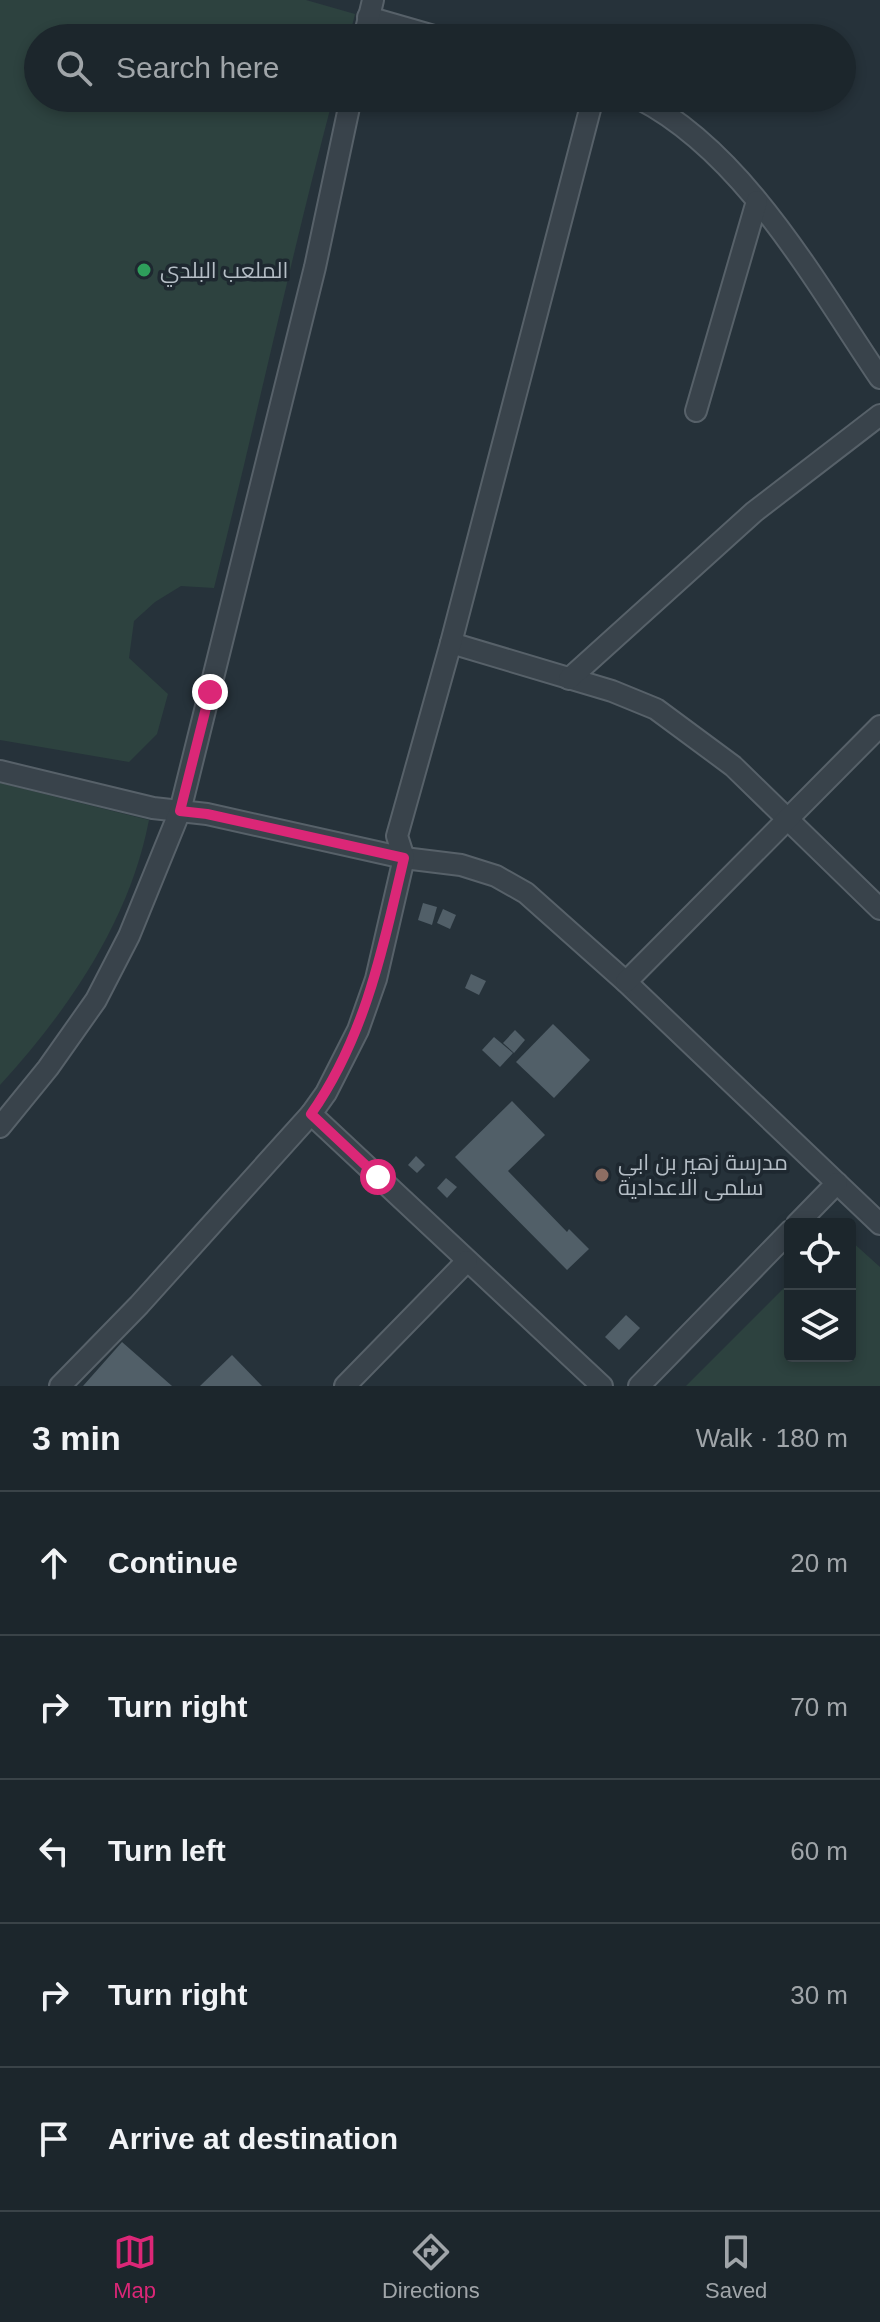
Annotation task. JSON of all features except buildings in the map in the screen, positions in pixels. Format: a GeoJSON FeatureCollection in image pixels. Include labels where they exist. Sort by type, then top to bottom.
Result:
{"type":"FeatureCollection","features":[{"type":"Feature","properties":{"kind":"street"},"geometry":{"type":"LineString","coordinates":[[371,8],[408,24]]}},
{"type":"Feature","properties":{"kind":"street"},"geometry":{"type":"LineString","coordinates":[[0,1127],[48,1068],[96,1000],[129,936],[180,811],[304,314],[348,112]]}},
{"type":"Feature","properties":{"kind":"street"},"geometry":{"type":"LineString","coordinates":[[60,1386],[139,1305],[311,1114],[326,1093],[358,1030],[376,979],[404,858],[397,836],[451,643],[589,112]]}},
{"type":"Feature","properties":{"kind":"street"},"geometry":{"type":"LineString","coordinates":[[660,112],[706,146],[746,185],[880,378]]}},
{"type":"Feature","properties":{"kind":"street"},"geometry":{"type":"LineString","coordinates":[[696,411],[757,201]]}},
{"type":"Feature","properties":{"kind":"street"},"geometry":{"type":"LineString","coordinates":[[569,679],[754,512],[880,415]]}},
{"type":"Feature","properties":{"kind":"street"},"geometry":{"type":"LineString","coordinates":[[451,643],[612,691],[656,709],[733,766],[880,909]]}},
{"type":"Feature","properties":{"kind":"street"},"geometry":{"type":"LineString","coordinates":[[626,982],[880,726]]}},
{"type":"Feature","properties":{"kind":"street"},"geometry":{"type":"LineString","coordinates":[[0,771],[153,808],[207,814],[404,858],[461,865],[496,876],[526,893],[626,982],[880,1224]]}},
{"type":"Feature","properties":{"kind":"street"},"geometry":{"type":"LineString","coordinates":[[311,1114],[602,1386]]}},
{"type":"Feature","properties":{"kind":"street"},"geometry":{"type":"LineString","coordinates":[[803,1218],[837,1183]]}},
{"type":"Feature","properties":{"kind":"street"},"geometry":{"type":"LineString","coordinates":[[639,1386],[784,1237]]}},
{"type":"Feature","properties":{"kind":"street"},"geometry":{"type":"LineString","coordinates":[[345,1386],[467,1261]]}},
{"type":"Feature","properties":{"kind":"green space","name":"الملعب البلدي"},"geometry":{"type":"Polygon","coordinates":[[[0,0],[306,0],[355,14],[352,24],[24,24],[24,112],[329,112],[214,588],[181,586],[155,602],[134,621],[129,658],[168,694],[157,734],[129,762],[0,740],[0,0]]]}},
{"type":"Feature","properties":{"kind":"green space"},"geometry":{"type":"Polygon","coordinates":[[[0,783],[149,820],[127,893],[93,962],[49,1026],[0,1085],[0,783]]]}},
{"type":"Feature","properties":{"kind":"green space"},"geometry":{"type":"Polygon","coordinates":[[[856,1245],[880,1267],[880,1386],[686,1386],[784,1288],[784,1362],[856,1362],[856,1245]]]}},
{"type":"Feature","properties":{"kind":"place","name":"الملعب البلدي"},"geometry":{"type":"Point","coordinates":[144,270]}},
{"type":"Feature","properties":{"kind":"place","name":"مدرسة زهير بن ابي سلمى الاعدادية"},"geometry":{"type":"Point","coordinates":[602,1175]}},
{"type":"Feature","properties":{"kind":"route"},"geometry":{"type":"LineString","coordinates":[[210,692],[180,811],[207,814],[404,858],[376,979],[358,1030],[326,1093],[311,1114],[378,1177]]}}]}
